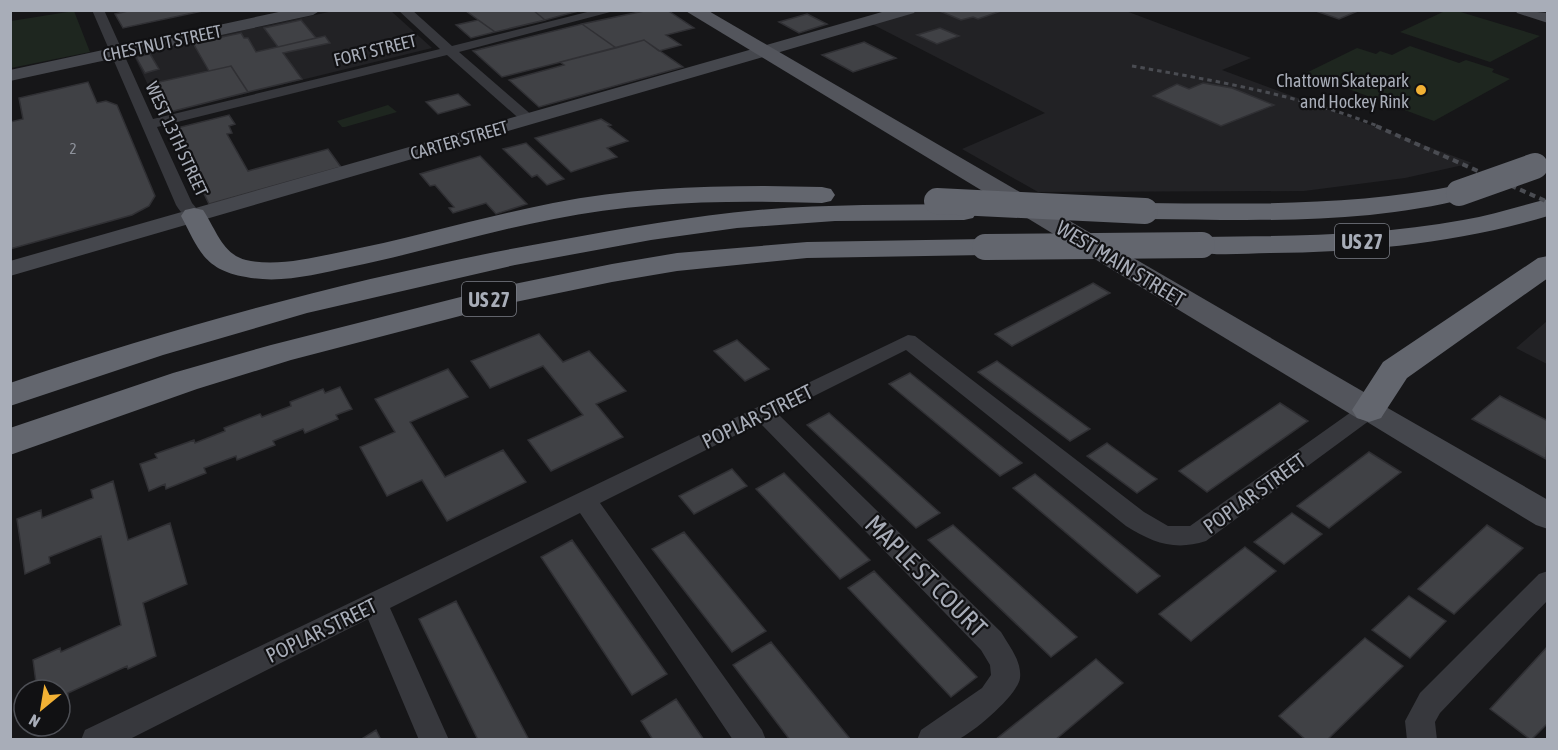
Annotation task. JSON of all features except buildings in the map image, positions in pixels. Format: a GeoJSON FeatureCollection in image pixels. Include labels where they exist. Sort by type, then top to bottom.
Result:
{"type":"FeatureCollection","features":[{"type":"Feature","properties":{"kind":"highway","name":"US 27"},"geometry":{"type":"LineString","coordinates":[[10,395],[256,317],[382,284],[526,253],[667,230],[758,218],[951,207],[1145,211],[1321,211],[1397,204],[1460,193],[1541,163]]}},
{"type":"Feature","properties":{"kind":"highway"},"geometry":{"type":"LineString","coordinates":[[194,216],[212,249],[223,260],[242,268],[278,271],[319,265],[533,216],[594,204],[652,197],[785,193],[951,207]]}},
{"type":"Feature","properties":{"kind":"highway","name":"US 27"},"geometry":{"type":"LineString","coordinates":[[10,442],[185,381],[282,352],[504,296],[677,262],[796,251],[1291,245],[1368,241],[1436,232],[1520,216],[1548,207]]}},
{"type":"Feature","properties":{"kind":"highway"},"geometry":{"type":"LineString","coordinates":[[1368,410],[1395,370],[1406,361],[1548,264]]}},
{"type":"Feature","properties":{"kind":"main road","name":"CHESTNUT STREET"},"geometry":{"type":"LineString","coordinates":[[10,75],[313,10]]}},
{"type":"Feature","properties":{"kind":"main road","name":"WEST MAIN STREET"},"geometry":{"type":"LineString","coordinates":[[693,10],[1548,516]]}},
{"type":"Feature","properties":{"kind":"main road","name":"CARTER STREET"},"geometry":{"type":"LineString","coordinates":[[10,269],[908,10]]}},
{"type":"Feature","properties":{"kind":"main road"},"geometry":{"type":"LineString","coordinates":[[1523,10],[1548,18]]}},
{"type":"Feature","properties":{"kind":"street","name":"WEST 13TH STREET"},"geometry":{"type":"LineString","coordinates":[[98,10],[184,205],[194,216]]}},
{"type":"Feature","properties":{"kind":"street"},"geometry":{"type":"LineString","coordinates":[[404,10],[529,120]]}},
{"type":"Feature","properties":{"kind":"street","name":"FORT STREET"},"geometry":{"type":"LineString","coordinates":[[147,125],[612,10]]}},
{"type":"Feature","properties":{"kind":"street","name":"POPLAR STREET"},"geometry":{"type":"LineString","coordinates":[[96,740],[908,341],[1135,519],[1159,534],[1183,539],[1197,534],[1368,410]]}},
{"type":"Feature","properties":{"kind":"street","name":"MAPLE ST COURT"},"geometry":{"type":"LineString","coordinates":[[763,413],[991,641],[1004,663],[1006,679],[992,697],[932,740]]}},
{"type":"Feature","properties":{"kind":"street"},"geometry":{"type":"LineString","coordinates":[[585,501],[751,740]]}},
{"type":"Feature","properties":{"kind":"street"},"geometry":{"type":"LineString","coordinates":[[1422,740],[1420,721],[1430,703],[1548,582]]}},
{"type":"Feature","properties":{"kind":"street"},"geometry":{"type":"LineString","coordinates":[[375,604],[434,740]]}},
{"type":"Feature","properties":{"kind":"shaded area"},"geometry":{"type":"Polygon","coordinates":[[[338,10],[391,11],[432,48],[162,114],[133,54],[338,10]]]}},
{"type":"Feature","properties":{"kind":"shaded area"},"geometry":{"type":"Polygon","coordinates":[[[908,10],[1126,11],[1251,58],[1222,70],[1472,163],[1405,178],[1304,191],[1038,192],[962,149],[1045,113],[868,22],[908,10]]]}},
{"type":"Feature","properties":{"kind":"shaded area"},"geometry":{"type":"Polygon","coordinates":[[[1454,10],[1540,36],[1490,62],[1400,32],[1445,11],[1454,10]]]}},
{"type":"Feature","properties":{"kind":"shaded area"},"geometry":{"type":"Polygon","coordinates":[[[74,11],[90,52],[11,68],[11,21],[74,11]]]}},
{"type":"Feature","properties":{"kind":"shaded area","name":"Chattown Skatepark and Hockey Rink"},"geometry":{"type":"Polygon","coordinates":[[[1410,46],[1459,63],[1466,60],[1494,69],[1492,72],[1510,79],[1434,121],[1306,73],[1357,48],[1376,54],[1380,51],[1392,55],[1410,46]]]}},
{"type":"Feature","properties":{"kind":"shaded area"},"geometry":{"type":"Polygon","coordinates":[[[388,105],[397,112],[345,127],[337,121],[388,105]]]}},
{"type":"Feature","properties":{"kind":"shaded area"},"geometry":{"type":"Polygon","coordinates":[[[1547,321],[1547,364],[1516,348],[1547,321]]]}},
{"type":"Feature","properties":{"kind":"railway"},"geometry":{"type":"LineString","coordinates":[[1132,66],[1226,83],[1289,98],[1380,127]]}},
{"type":"Feature","properties":{"kind":"railway"},"geometry":{"type":"LineString","coordinates":[[1376,126],[1548,202]]}},
{"type":"Feature","properties":{"kind":"place","name":"Chattown Skatepark and Hockey Rink"},"geometry":{"type":"Point","coordinates":[1421,90]}}]}
